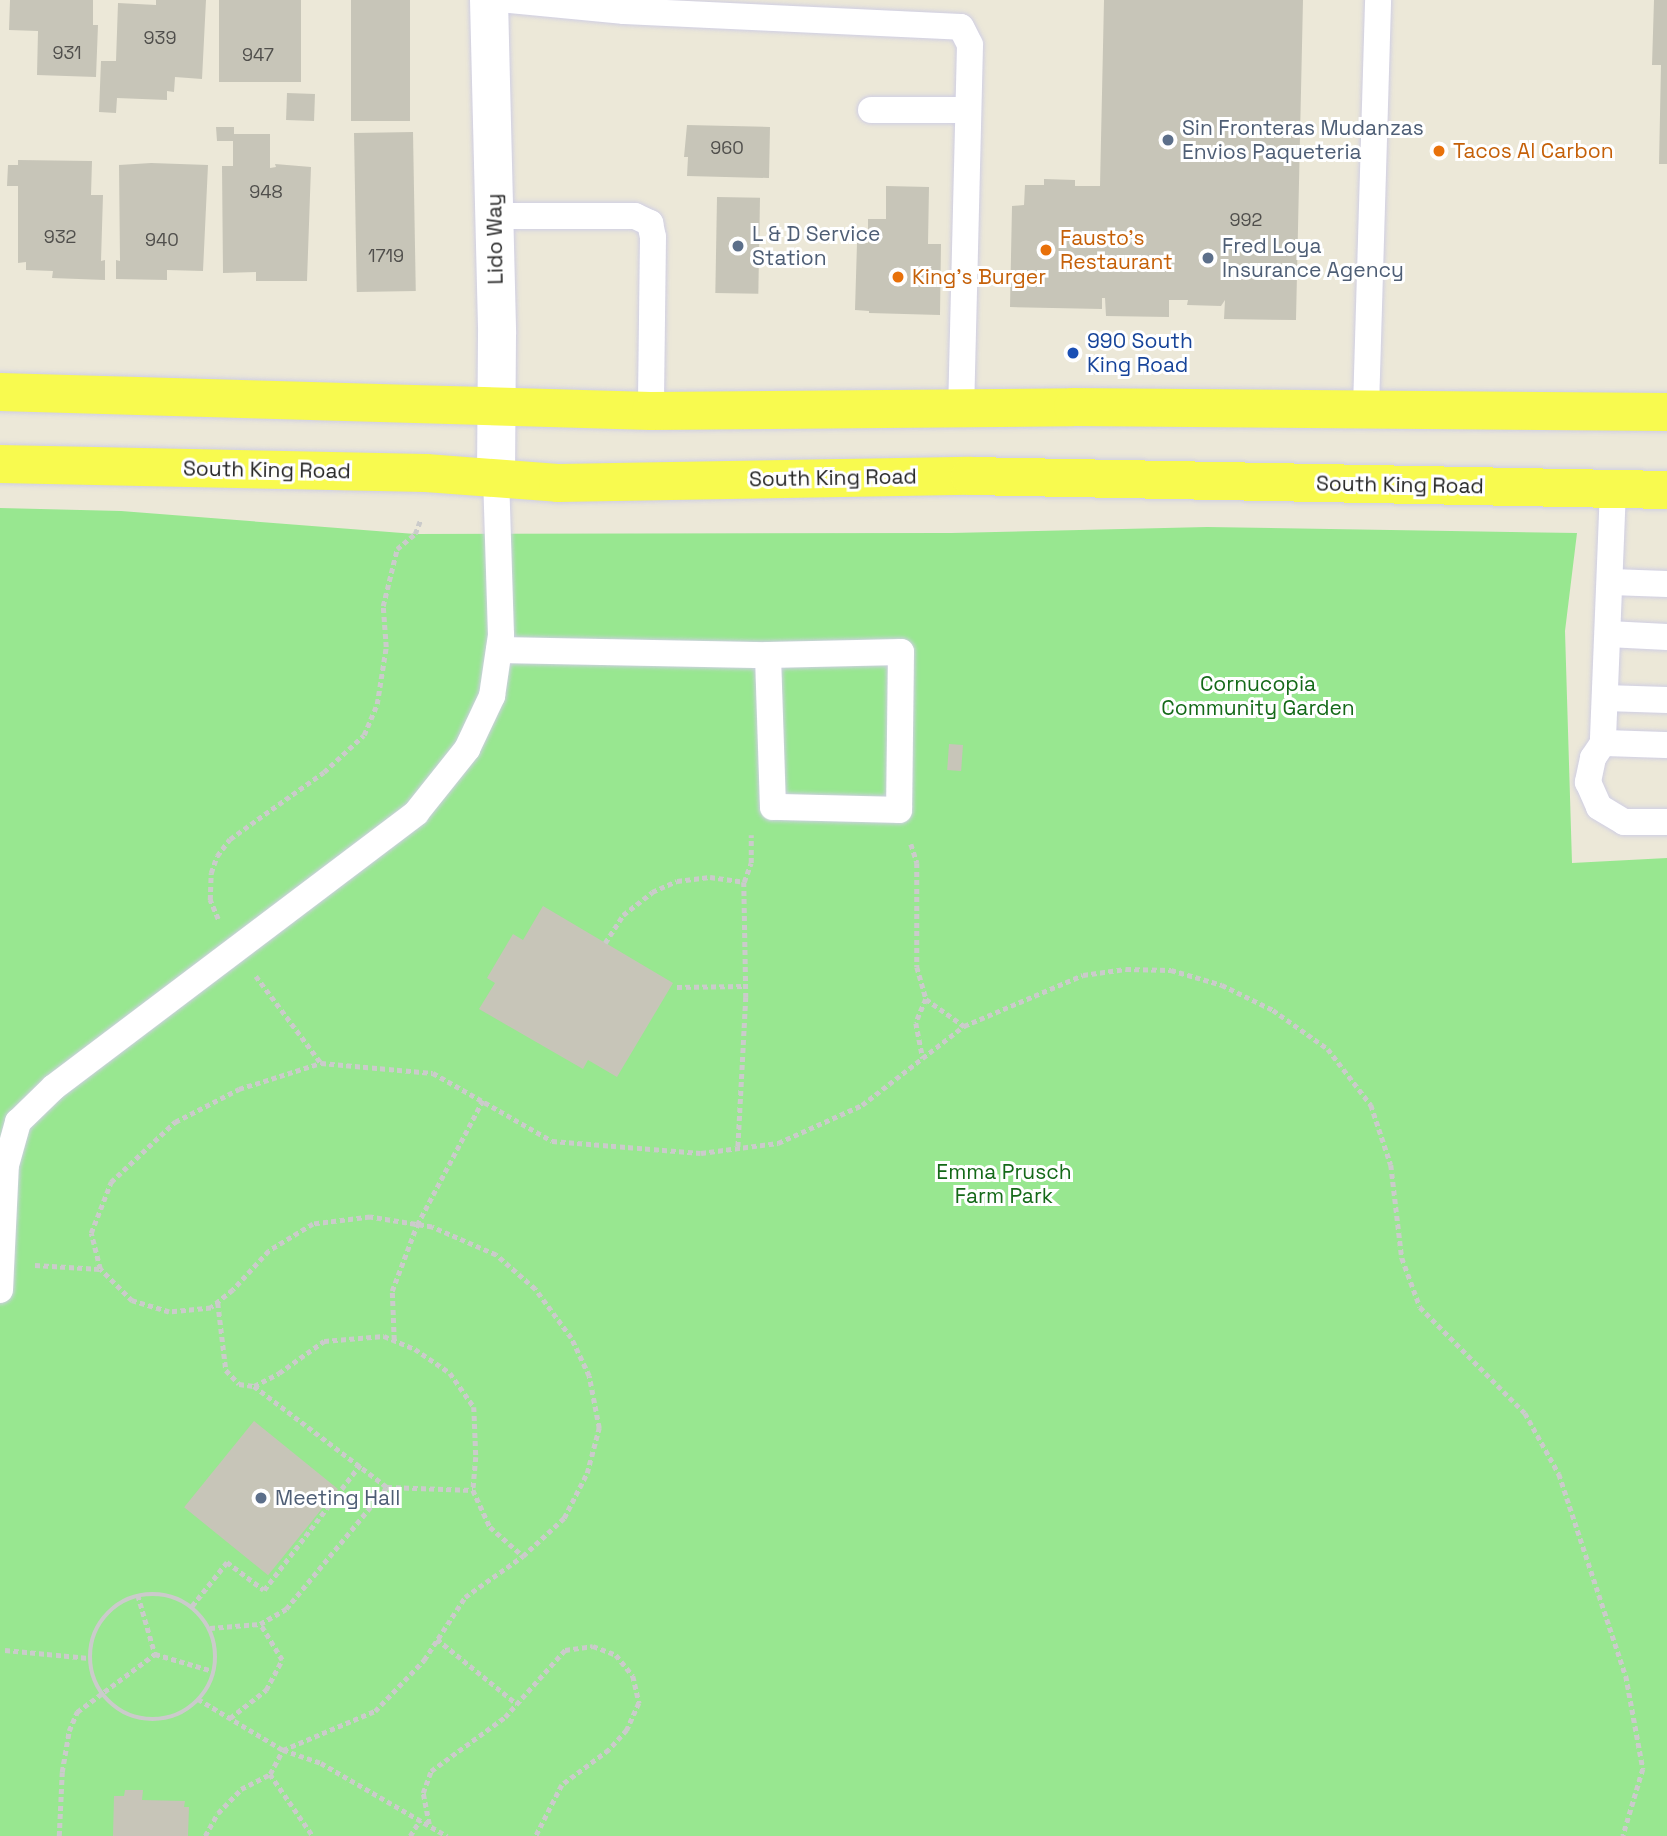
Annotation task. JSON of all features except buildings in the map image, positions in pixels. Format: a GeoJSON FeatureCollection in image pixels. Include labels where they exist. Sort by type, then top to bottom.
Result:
{"type":"FeatureCollection","features":[{"type":"Feature","properties":{"kind":"main road"},"geometry":{"type":"LineString","coordinates":[[0,393],[651,411],[1367,408],[1667,412]]}},
{"type":"Feature","properties":{"kind":"main road","name":"South King Road"},"geometry":{"type":"LineString","coordinates":[[0,464],[426,473],[558,483],[970,476],[1667,490]]}},
{"type":"Feature","properties":{"kind":"street","name":"Lido Way"},"geometry":{"type":"LineString","coordinates":[[489,0],[497,334],[496,479]]}},
{"type":"Feature","properties":{"kind":"lane"},"geometry":{"type":"LineString","coordinates":[[510,0],[624,11],[961,27],[970,45],[961,408]]}},
{"type":"Feature","properties":{"kind":"lane"},"geometry":{"type":"LineString","coordinates":[[1367,408],[1378,0]]}},
{"type":"Feature","properties":{"kind":"lane"},"geometry":{"type":"LineString","coordinates":[[871,110],[968,110]]}},
{"type":"Feature","properties":{"kind":"lane"},"geometry":{"type":"LineString","coordinates":[[494,216],[635,216],[650,223],[653,237],[651,411]]}},
{"type":"Feature","properties":{"kind":"lane"},"geometry":{"type":"LineString","coordinates":[[0,1290],[3,1190],[6,1165],[18,1122],[54,1087],[416,813],[467,749],[492,696],[499,650],[496,479]]}},
{"type":"Feature","properties":{"kind":"lane"},"geometry":{"type":"LineString","coordinates":[[1614,489],[1603,743],[1593,758],[1588,782],[1599,807],[1624,822],[1667,822]]}},
{"type":"Feature","properties":{"kind":"lane"},"geometry":{"type":"LineString","coordinates":[[1611,582],[1667,584]]}},
{"type":"Feature","properties":{"kind":"lane"},"geometry":{"type":"LineString","coordinates":[[1608,634],[1667,637]]}},
{"type":"Feature","properties":{"kind":"lane"},"geometry":{"type":"LineString","coordinates":[[499,650],[768,655],[901,652],[899,810],[773,807],[768,655]]}},
{"type":"Feature","properties":{"kind":"lane"},"geometry":{"type":"LineString","coordinates":[[1605,698],[1667,700]]}},
{"type":"Feature","properties":{"kind":"lane"},"geometry":{"type":"LineString","coordinates":[[1603,743],[1667,745]]}},
{"type":"Feature","properties":{"kind":"path"},"geometry":{"type":"LineString","coordinates":[[219,922],[211,900],[211,873],[217,856],[230,839],[324,772],[364,735],[377,704],[386,647],[383,606],[397,550],[415,534],[420,521]]}},
{"type":"Feature","properties":{"kind":"path"},"geometry":{"type":"LineString","coordinates":[[738,1148],[745,986],[744,882],[751,863],[751,827],[773,807]]}},
{"type":"Feature","properties":{"kind":"path"},"geometry":{"type":"LineString","coordinates":[[899,810],[917,863],[917,967],[926,999],[916,1023],[923,1058]]}},
{"type":"Feature","properties":{"kind":"path"},"geometry":{"type":"LineString","coordinates":[[605,943],[623,915],[652,892],[677,881],[710,877],[744,882]]}},
{"type":"Feature","properties":{"kind":"path"},"geometry":{"type":"LineString","coordinates":[[249,967],[321,1063]]}},
{"type":"Feature","properties":{"kind":"path"},"geometry":{"type":"LineString","coordinates":[[205,1836],[218,1813],[241,1789],[270,1774],[283,1750],[375,1711],[424,1660],[465,1597],[523,1556],[564,1518],[587,1473],[598,1428],[589,1376],[564,1328],[535,1289],[496,1255],[432,1227],[370,1217],[313,1224],[269,1251],[211,1308],[169,1312],[132,1301],[100,1269],[91,1233],[111,1182],[175,1122],[240,1089],[321,1063],[433,1073],[552,1142],[701,1153],[778,1143],[862,1105],[964,1026],[1083,975],[1126,969],[1171,970],[1222,985],[1273,1010],[1328,1049],[1371,1105],[1391,1165],[1402,1258],[1420,1307],[1525,1413],[1559,1474],[1626,1676],[1643,1769],[1623,1836]]}},
{"type":"Feature","properties":{"kind":"path"},"geometry":{"type":"LineString","coordinates":[[677,987],[745,986]]}},
{"type":"Feature","properties":{"kind":"path"},"geometry":{"type":"LineString","coordinates":[[926,999],[964,1026]]}},
{"type":"Feature","properties":{"kind":"path"},"geometry":{"type":"LineString","coordinates":[[394,1340],[392,1291],[417,1225],[483,1100]]}},
{"type":"Feature","properties":{"kind":"path"},"geometry":{"type":"LineString","coordinates":[[2,1264],[100,1269]]}},
{"type":"Feature","properties":{"kind":"path"},"geometry":{"type":"LineString","coordinates":[[218,1302],[226,1370],[239,1384],[254,1386],[387,1487],[473,1490]]}},
{"type":"Feature","properties":{"kind":"path"},"geometry":{"type":"LineString","coordinates":[[254,1386],[279,1373],[324,1341],[384,1336],[415,1349],[450,1373],[474,1407],[476,1457],[473,1490],[491,1527],[523,1556]]}},
{"type":"Feature","properties":{"kind":"path"},"geometry":{"type":"LineString","coordinates":[[192,1606],[227,1562],[264,1590],[359,1465]]}},
{"type":"Feature","properties":{"kind":"path"},"geometry":{"type":"LineString","coordinates":[[210,1628],[260,1624],[286,1609],[387,1487]]}},
{"type":"Feature","properties":{"kind":"path"},"geometry":{"type":"LineString","coordinates":[[167,1594],[192,1606],[210,1628],[217,1656],[211,1684],[194,1706],[168,1719],[140,1719],[114,1707],[96,1686],[89,1658],[95,1630],[113,1608],[138,1595],[167,1594]]}},
{"type":"Feature","properties":{"kind":"path"},"geometry":{"type":"LineString","coordinates":[[138,1595],[155,1654]]}},
{"type":"Feature","properties":{"kind":"path"},"geometry":{"type":"LineString","coordinates":[[230,1718],[266,1690],[282,1660],[260,1624]]}},
{"type":"Feature","properties":{"kind":"path"},"geometry":{"type":"LineString","coordinates":[[437,1639],[517,1704]]}},
{"type":"Feature","properties":{"kind":"path"},"geometry":{"type":"LineString","coordinates":[[429,1824],[423,1793],[431,1771],[505,1717],[565,1650],[593,1646],[616,1655],[633,1676],[639,1703],[626,1730],[609,1750],[562,1785],[536,1836]]}},
{"type":"Feature","properties":{"kind":"path"},"geometry":{"type":"LineString","coordinates":[[5,1650],[89,1658]]}},
{"type":"Feature","properties":{"kind":"path"},"geometry":{"type":"LineString","coordinates":[[155,1654],[214,1671]]}},
{"type":"Feature","properties":{"kind":"path"},"geometry":{"type":"LineString","coordinates":[[59,1836],[62,1772],[69,1731],[77,1712],[155,1654]]}},
{"type":"Feature","properties":{"kind":"path"},"geometry":{"type":"LineString","coordinates":[[198,1699],[283,1750],[321,1763],[447,1836]]}},
{"type":"Feature","properties":{"kind":"path"},"geometry":{"type":"LineString","coordinates":[[270,1774],[313,1836]]}},
{"type":"Feature","properties":{"kind":"path"},"geometry":{"type":"LineString","coordinates":[[410,1836],[420,1820]]}},
{"type":"Feature","properties":{"kind":"green space","name":"Emma Prusch Farm Park"},"geometry":{"type":"Polygon","coordinates":[[[0,508],[121,511],[415,534],[951,533],[1207,527],[1577,533],[1565,631],[1572,863],[1667,858],[1667,1836],[0,1836],[0,508]]]}},
{"type":"Feature","properties":{"kind":"place","name":"Sin Fronteras Mudanzas Envios Paqueteria"},"geometry":{"type":"Point","coordinates":[1168,140]}},
{"type":"Feature","properties":{"kind":"place","name":"Tacos Al Carbon"},"geometry":{"type":"Point","coordinates":[1439,151]}},
{"type":"Feature","properties":{"kind":"place","name":"L & D Service Station"},"geometry":{"type":"Point","coordinates":[738,246]}},
{"type":"Feature","properties":{"kind":"place","name":"Fausto's Restaurant"},"geometry":{"type":"Point","coordinates":[1046,250]}},
{"type":"Feature","properties":{"kind":"place","name":"Fred Loya Insurance Agency"},"geometry":{"type":"Point","coordinates":[1208,258]}},
{"type":"Feature","properties":{"kind":"place","name":"King's Burger"},"geometry":{"type":"Point","coordinates":[898,277]}},
{"type":"Feature","properties":{"kind":"place","name":"990 South King Road"},"geometry":{"type":"Point","coordinates":[1073,353]}},
{"type":"Feature","properties":{"kind":"place","name":"Meeting Hall"},"geometry":{"type":"Point","coordinates":[261,1498]}},
{"type":"Feature","properties":{"kind":"park label","name":"Cornucopia Community Garden"},"geometry":{"type":"Point","coordinates":[1258,696]}}]}
